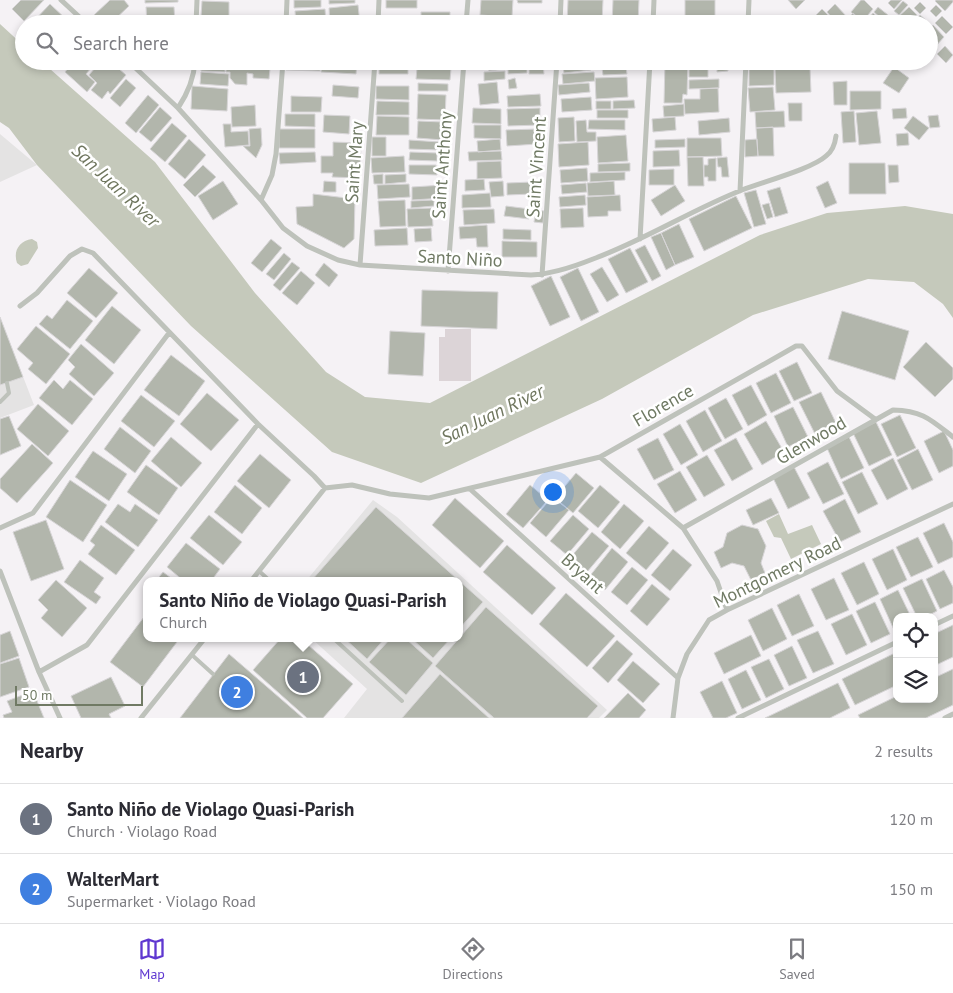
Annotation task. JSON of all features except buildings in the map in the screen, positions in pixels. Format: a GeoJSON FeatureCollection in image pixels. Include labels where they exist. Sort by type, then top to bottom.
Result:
{"type":"FeatureCollection","features":[{"type":"Feature","properties":{"kind":"street"},"geometry":{"type":"LineString","coordinates":[[61,0],[77,15]]}},
{"type":"Feature","properties":{"kind":"street"},"geometry":{"type":"LineString","coordinates":[[196,15],[197,0]]}},
{"type":"Feature","properties":{"kind":"street"},"geometry":{"type":"LineString","coordinates":[[286,15],[287,0]]}},
{"type":"Feature","properties":{"kind":"street"},"geometry":{"type":"LineString","coordinates":[[378,15],[379,0]]}},
{"type":"Feature","properties":{"kind":"street"},"geometry":{"type":"LineString","coordinates":[[467,15],[468,0]]}},
{"type":"Feature","properties":{"kind":"street"},"geometry":{"type":"LineString","coordinates":[[561,15],[562,0]]}},
{"type":"Feature","properties":{"kind":"street"},"geometry":{"type":"LineString","coordinates":[[653,15],[654,0]]}},
{"type":"Feature","properties":{"kind":"street"},"geometry":{"type":"LineString","coordinates":[[748,15],[749,0]]}},
{"type":"Feature","properties":{"kind":"street","name":"Santo Niño"},"geometry":{"type":"LineString","coordinates":[[138,70],[178,108],[283,228],[307,246],[338,260],[360,265],[448,271],[542,274],[576,266],[624,248],[740,191],[814,164],[826,156],[834,146],[836,136]]}},
{"type":"Feature","properties":{"kind":"street"},"geometry":{"type":"LineString","coordinates":[[178,108],[189,92],[194,70]]}},
{"type":"Feature","properties":{"kind":"street"},"geometry":{"type":"LineString","coordinates":[[260,200],[272,175],[276,154],[282,70]]}},
{"type":"Feature","properties":{"kind":"street","name":"Saint Mary"},"geometry":{"type":"LineString","coordinates":[[360,265],[374,70]]}},
{"type":"Feature","properties":{"kind":"street","name":"Saint Anthony"},"geometry":{"type":"LineString","coordinates":[[448,271],[463,70]]}},
{"type":"Feature","properties":{"kind":"street","name":"Saint Vincent"},"geometry":{"type":"LineString","coordinates":[[542,274],[556,70]]}},
{"type":"Feature","properties":{"kind":"street"},"geometry":{"type":"LineString","coordinates":[[640,239],[649,70]]}},
{"type":"Feature","properties":{"kind":"street"},"geometry":{"type":"LineString","coordinates":[[740,191],[746,70]]}},
{"type":"Feature","properties":{"kind":"street"},"geometry":{"type":"LineString","coordinates":[[20,306],[37,293],[70,256],[82,249],[93,253],[258,424],[325,488],[254,577]]}},
{"type":"Feature","properties":{"kind":"street"},"geometry":{"type":"LineString","coordinates":[[0,528],[33,513],[170,333]]}},
{"type":"Feature","properties":{"kind":"street","name":"Florence"},"geometry":{"type":"LineString","coordinates":[[325,488],[352,485],[390,494],[429,498],[600,457],[796,346],[802,346],[837,391],[875,419]]}},
{"type":"Feature","properties":{"kind":"street","name":"Glenwood"},"geometry":{"type":"LineString","coordinates":[[683,528],[893,410],[909,411],[926,416],[953,437]]}},
{"type":"Feature","properties":{"kind":"street"},"geometry":{"type":"LineString","coordinates":[[40,672],[87,644],[258,424]]}},
{"type":"Feature","properties":{"kind":"street"},"geometry":{"type":"LineString","coordinates":[[600,457],[683,528],[717,581],[727,610]]}},
{"type":"Feature","properties":{"kind":"street","name":"Bryant"},"geometry":{"type":"LineString","coordinates":[[470,488],[678,678]]}},
{"type":"Feature","properties":{"kind":"street","name":"Montgomery Road"},"geometry":{"type":"LineString","coordinates":[[673,718],[678,678],[687,654],[709,620],[953,504]]}},
{"type":"Feature","properties":{"kind":"street"},"geometry":{"type":"LineString","coordinates":[[0,571],[60,718]]}},
{"type":"Feature","properties":{"kind":"street"},"geometry":{"type":"LineString","coordinates":[[938,623],[953,616]]}},
{"type":"Feature","properties":{"kind":"street"},"geometry":{"type":"LineString","coordinates":[[141,718],[202,642]]}},
{"type":"Feature","properties":{"kind":"street"},"geometry":{"type":"LineString","coordinates":[[738,718],[893,644]]}},
{"type":"Feature","properties":{"kind":"street"},"geometry":{"type":"LineString","coordinates":[[945,718],[953,714]]}},
{"type":"Feature","properties":{"kind":"lane"},"geometry":{"type":"LineString","coordinates":[[0,402],[9,393],[7,383]]}},
{"type":"Feature","properties":{"kind":"lane"},"geometry":{"type":"LineString","coordinates":[[259,571],[266,577]]}},
{"type":"Feature","properties":{"kind":"lane"},"geometry":{"type":"LineString","coordinates":[[337,642],[402,701]]}},
{"type":"Feature","properties":{"kind":"lane"},"geometry":{"type":"LineString","coordinates":[[192,655],[213,674]]}},
{"type":"Feature","properties":{"kind":"shaded area"},"geometry":{"type":"Polygon","coordinates":[[[0,134],[19,150],[37,165],[0,182],[0,134]]]}},
{"type":"Feature","properties":{"kind":"shaded area"},"geometry":{"type":"Polygon","coordinates":[[[0,317],[34,405],[0,418],[0,317]]]}},
{"type":"Feature","properties":{"kind":"shaded area"},"geometry":{"type":"Polygon","coordinates":[[[445,329],[471,329],[471,381],[439,381],[439,337],[445,337],[445,329]]]}},
{"type":"Feature","properties":{"kind":"shaded area"},"geometry":{"type":"Polygon","coordinates":[[[373,500],[397,517],[462,577],[309,577],[373,500]]]}},
{"type":"Feature","properties":{"kind":"shaded area"},"geometry":{"type":"Polygon","coordinates":[[[463,578],[607,710],[599,718],[344,718],[367,689],[315,642],[463,642],[463,578]]]}},
{"type":"Feature","properties":{"kind":"water","name":"San Juan River"},"geometry":{"type":"Polygon","coordinates":[[[0,24],[15,38],[15,70],[51,70],[155,162],[255,293],[326,372],[365,397],[430,403],[760,235],[827,213],[905,206],[953,214],[953,318],[943,304],[914,282],[868,279],[753,315],[602,399],[421,483],[332,452],[191,326],[37,165],[9,128],[0,122],[0,24]]]}},
{"type":"Feature","properties":{"kind":"water"},"geometry":{"type":"Polygon","coordinates":[[[32,239],[37,242],[38,248],[28,264],[21,266],[17,263],[16,259],[18,247],[27,240],[32,239]]]}},
{"type":"Feature","properties":{"kind":"water"},"geometry":{"type":"Polygon","coordinates":[[[779,514],[788,534],[812,525],[821,544],[791,559],[781,538],[774,537],[766,521],[779,514]]]}},
{"type":"Feature","properties":{"kind":"place","name":"Santo Niño de Violago Quasi-Parish"},"geometry":{"type":"Point","coordinates":[303,677]}},
{"type":"Feature","properties":{"kind":"place","name":"WalterMart"},"geometry":{"type":"Point","coordinates":[237,692]}}]}
